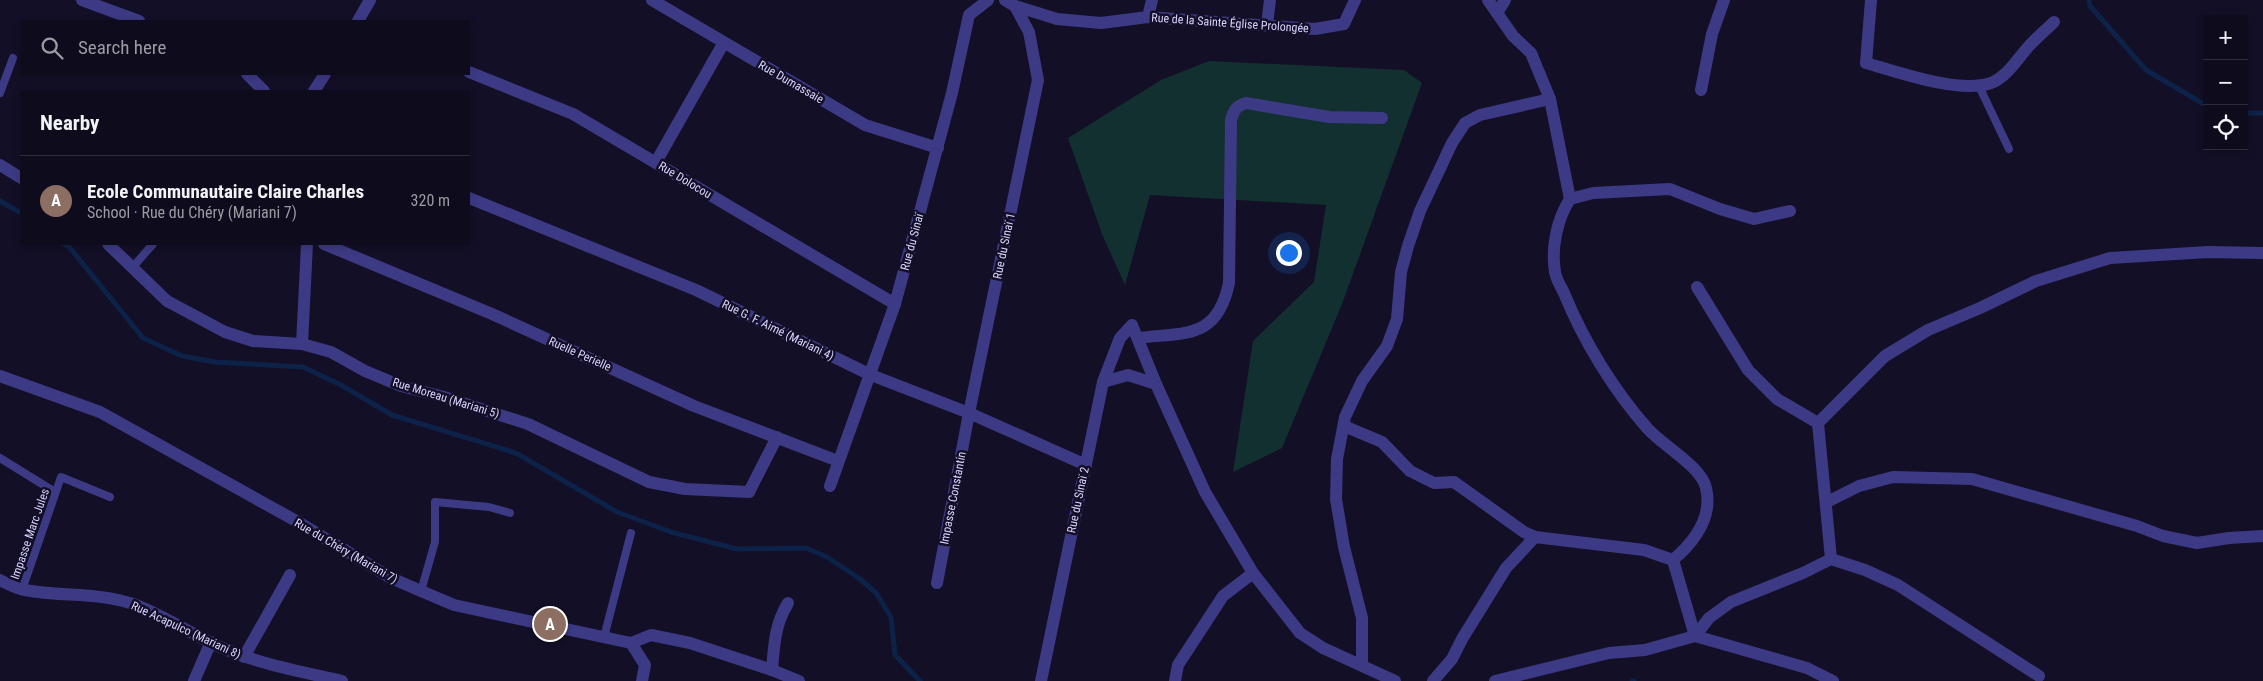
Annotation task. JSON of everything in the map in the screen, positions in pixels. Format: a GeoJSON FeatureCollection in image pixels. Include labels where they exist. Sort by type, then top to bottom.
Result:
{"type":"FeatureCollection","features":[{"type":"Feature","properties":{"kind":"street"},"geometry":{"type":"LineString","coordinates":[[82,0],[136,20]]}},
{"type":"Feature","properties":{"kind":"street"},"geometry":{"type":"LineString","coordinates":[[359,20],[370,0]]}},
{"type":"Feature","properties":{"kind":"street","name":"Rue Dumassaie"},"geometry":{"type":"LineString","coordinates":[[652,0],[723,44],[865,125],[938,148]]}},
{"type":"Feature","properties":{"kind":"street","name":"Rue du Sinaï"},"geometry":{"type":"LineString","coordinates":[[830,486],[895,304],[938,148],[969,15],[988,0]]}},
{"type":"Feature","properties":{"kind":"street"},"geometry":{"type":"LineString","coordinates":[[1148,17],[1152,0]]}},
{"type":"Feature","properties":{"kind":"street"},"geometry":{"type":"LineString","coordinates":[[1267,25],[1270,0]]}},
{"type":"Feature","properties":{"kind":"street","name":"Rue de la Sainte Église Prolongée"},"geometry":{"type":"LineString","coordinates":[[1010,3],[1066,20],[1101,23],[1148,17],[1315,29],[1344,24],[1354,0]]}},
{"type":"Feature","properties":{"kind":"street"},"geometry":{"type":"LineString","coordinates":[[1488,0],[1513,36],[1531,53],[1550,99],[1570,199]]}},
{"type":"Feature","properties":{"kind":"street"},"geometry":{"type":"LineString","coordinates":[[1497,13],[1505,0]]}},
{"type":"Feature","properties":{"kind":"street"},"geometry":{"type":"LineString","coordinates":[[1701,90],[1712,34],[1724,0]]}},
{"type":"Feature","properties":{"kind":"street"},"geometry":{"type":"LineString","coordinates":[[1871,0],[1866,63],[1919,78],[1964,86],[1991,83],[2010,69],[2029,46],[2054,22]]}},
{"type":"Feature","properties":{"kind":"street","name":"Rue du Sinaï 1"},"geometry":{"type":"LineString","coordinates":[[969,413],[1038,80],[1029,32],[1010,3]]}},
{"type":"Feature","properties":{"kind":"street"},"geometry":{"type":"LineString","coordinates":[[656,162],[723,44]]}},
{"type":"Feature","properties":{"kind":"street","name":"Rue Dolocou"},"geometry":{"type":"LineString","coordinates":[[470,72],[573,114],[895,304]]}},
{"type":"Feature","properties":{"kind":"street"},"geometry":{"type":"LineString","coordinates":[[247,75],[263,90]]}},
{"type":"Feature","properties":{"kind":"street"},"geometry":{"type":"LineString","coordinates":[[315,90],[324,75]]}},
{"type":"Feature","properties":{"kind":"street"},"geometry":{"type":"LineString","coordinates":[[1362,664],[1362,618],[1344,547],[1336,499],[1337,458],[1345,417],[1362,381],[1387,346],[1397,319],[1401,272],[1408,246],[1420,210],[1452,143],[1465,123],[1480,115],[1550,99]]}},
{"type":"Feature","properties":{"kind":"street"},"geometry":{"type":"LineString","coordinates":[[1382,118],[1328,117],[1246,103],[1234,110],[1231,120],[1228,283],[1225,301],[1220,313],[1209,324],[1194,331],[1138,338],[1156,384],[1205,492],[1253,573],[1300,633],[1323,648],[1362,664],[1395,681]]}},
{"type":"Feature","properties":{"kind":"street"},"geometry":{"type":"LineString","coordinates":[[0,165],[20,177]]}},
{"type":"Feature","properties":{"kind":"street"},"geometry":{"type":"LineString","coordinates":[[1674,560],[1690,545],[1700,528],[1708,506],[1706,486],[1694,469],[1649,429],[1626,401],[1591,348],[1572,313],[1555,273],[1556,237],[1562,211],[1570,199],[1593,193],[1670,189],[1720,210],[1754,219],[1790,210]]}},
{"type":"Feature","properties":{"kind":"street","name":"Rue G. F. Aimé (Mariani 4)"},"geometry":{"type":"LineString","coordinates":[[470,198],[696,290],[871,375],[969,413],[1086,465]]}},
{"type":"Feature","properties":{"kind":"street","name":"Rue Moreau (Mariani 5)"},"geometry":{"type":"LineString","coordinates":[[109,245],[167,301],[224,332],[253,342],[302,344],[331,352],[365,371],[401,386],[444,396],[528,424],[648,482],[685,489],[749,492],[777,437]]}},
{"type":"Feature","properties":{"kind":"street"},"geometry":{"type":"LineString","coordinates":[[302,344],[307,245]]}},
{"type":"Feature","properties":{"kind":"street","name":"Ruelle Perielle"},"geometry":{"type":"LineString","coordinates":[[326,245],[492,314],[694,406],[838,461]]}},
{"type":"Feature","properties":{"kind":"street"},"geometry":{"type":"LineString","coordinates":[[1818,423],[1884,356],[1928,330],[2036,281],[2110,258],[2208,252],[2263,253]]}},
{"type":"Feature","properties":{"kind":"street"},"geometry":{"type":"LineString","coordinates":[[1696,287],[1748,370],[1777,399],[1818,423]]}},
{"type":"Feature","properties":{"kind":"street","name":"Rue du Sinaï 2"},"geometry":{"type":"LineString","coordinates":[[1040,681],[1103,382],[1120,338],[1132,324],[1138,338]]}},
{"type":"Feature","properties":{"kind":"street"},"geometry":{"type":"LineString","coordinates":[[1103,382],[1128,375],[1156,384]]}},
{"type":"Feature","properties":{"kind":"street","name":"Rue du Chéry (Mariani 7)"},"geometry":{"type":"LineString","coordinates":[[0,376],[100,412],[298,522],[391,578],[454,605],[631,643],[651,635],[690,643],[800,681]]}},
{"type":"Feature","properties":{"kind":"street","name":"Impasse Constantin"},"geometry":{"type":"LineString","coordinates":[[937,583],[969,413]]}},
{"type":"Feature","properties":{"kind":"street"},"geometry":{"type":"LineString","coordinates":[[1818,423],[1832,559]]}},
{"type":"Feature","properties":{"kind":"street"},"geometry":{"type":"LineString","coordinates":[[1344,426],[1382,442],[1410,471],[1434,482],[1454,482],[1524,532],[1535,537],[1644,550],[1674,560]]}},
{"type":"Feature","properties":{"kind":"street"},"geometry":{"type":"LineString","coordinates":[[1827,502],[1859,486],[1893,477],[1972,479],[2137,526],[2163,536],[2197,543],[2229,538],[2263,536]]}},
{"type":"Feature","properties":{"kind":"street"},"geometry":{"type":"LineString","coordinates":[[1433,681],[1452,659],[1462,639],[1506,568],[1535,537]]}},
{"type":"Feature","properties":{"kind":"street"},"geometry":{"type":"LineString","coordinates":[[1695,636],[1709,618],[1731,602],[1803,574],[1832,559],[1865,570],[1898,585],[2039,676]]}},
{"type":"Feature","properties":{"kind":"street"},"geometry":{"type":"LineString","coordinates":[[1674,560],[1695,636]]}},
{"type":"Feature","properties":{"kind":"street"},"geometry":{"type":"LineString","coordinates":[[1174,681],[1178,665],[1223,596],[1253,573]]}},
{"type":"Feature","properties":{"kind":"street"},"geometry":{"type":"LineString","coordinates":[[244,657],[290,576]]}},
{"type":"Feature","properties":{"kind":"street","name":"Rue Acapulco (Mariani 8)"},"geometry":{"type":"LineString","coordinates":[[0,580],[22,590],[57,594],[98,595],[133,604],[178,624],[211,642],[288,675],[342,681]]}},
{"type":"Feature","properties":{"kind":"street"},"geometry":{"type":"LineString","coordinates":[[772,670],[774,641],[779,617],[788,603]]}},
{"type":"Feature","properties":{"kind":"street"},"geometry":{"type":"LineString","coordinates":[[1495,681],[1609,653],[1645,650],[1695,636],[1807,668],[1833,681]]}},
{"type":"Feature","properties":{"kind":"street"},"geometry":{"type":"LineString","coordinates":[[194,681],[211,642]]}},
{"type":"Feature","properties":{"kind":"street"},"geometry":{"type":"LineString","coordinates":[[631,643],[645,665],[642,681]]}},
{"type":"Feature","properties":{"kind":"lane"},"geometry":{"type":"LineString","coordinates":[[0,93],[14,58]]}},
{"type":"Feature","properties":{"kind":"lane"},"geometry":{"type":"LineString","coordinates":[[1978,84],[2009,149]]}},
{"type":"Feature","properties":{"kind":"lane"},"geometry":{"type":"LineString","coordinates":[[132,268],[152,245]]}},
{"type":"Feature","properties":{"kind":"lane"},"geometry":{"type":"LineString","coordinates":[[0,458],[55,492]]}},
{"type":"Feature","properties":{"kind":"lane","name":"Impasse Marc Jules"},"geometry":{"type":"LineString","coordinates":[[22,590],[61,477],[110,497]]}},
{"type":"Feature","properties":{"kind":"lane"},"geometry":{"type":"LineString","coordinates":[[421,591],[435,542],[435,502],[489,507],[510,512]]}},
{"type":"Feature","properties":{"kind":"lane"},"geometry":{"type":"LineString","coordinates":[[604,637],[632,533]]}},
{"type":"Feature","properties":{"kind":"green space"},"geometry":{"type":"Polygon","coordinates":[[[1209,61],[1404,70],[1422,83],[1342,304],[1282,448],[1233,472],[1253,341],[1314,282],[1326,205],[1150,195],[1125,285],[1102,234],[1068,138],[1161,80],[1209,61]]]}},
{"type":"Feature","properties":{"kind":"waterway"},"geometry":{"type":"LineString","coordinates":[[2089,0],[2090,6],[2146,70],[2205,105]]}},
{"type":"Feature","properties":{"kind":"waterway"},"geometry":{"type":"LineString","coordinates":[[2248,113],[2263,113]]}},
{"type":"Feature","properties":{"kind":"waterway"},"geometry":{"type":"LineString","coordinates":[[0,201],[20,212]]}},
{"type":"Feature","properties":{"kind":"waterway"},"geometry":{"type":"LineString","coordinates":[[66,245],[70,248],[143,338],[182,356],[215,362],[303,367],[341,385],[392,415],[516,453],[617,512],[671,532],[737,549],[806,548],[827,557],[860,579],[876,593],[891,617],[895,655],[920,681]]}},
{"type":"Feature","properties":{"kind":"place","name":"Ecole Communautaire Claire Charles"},"geometry":{"type":"Point","coordinates":[550,624]}}]}
